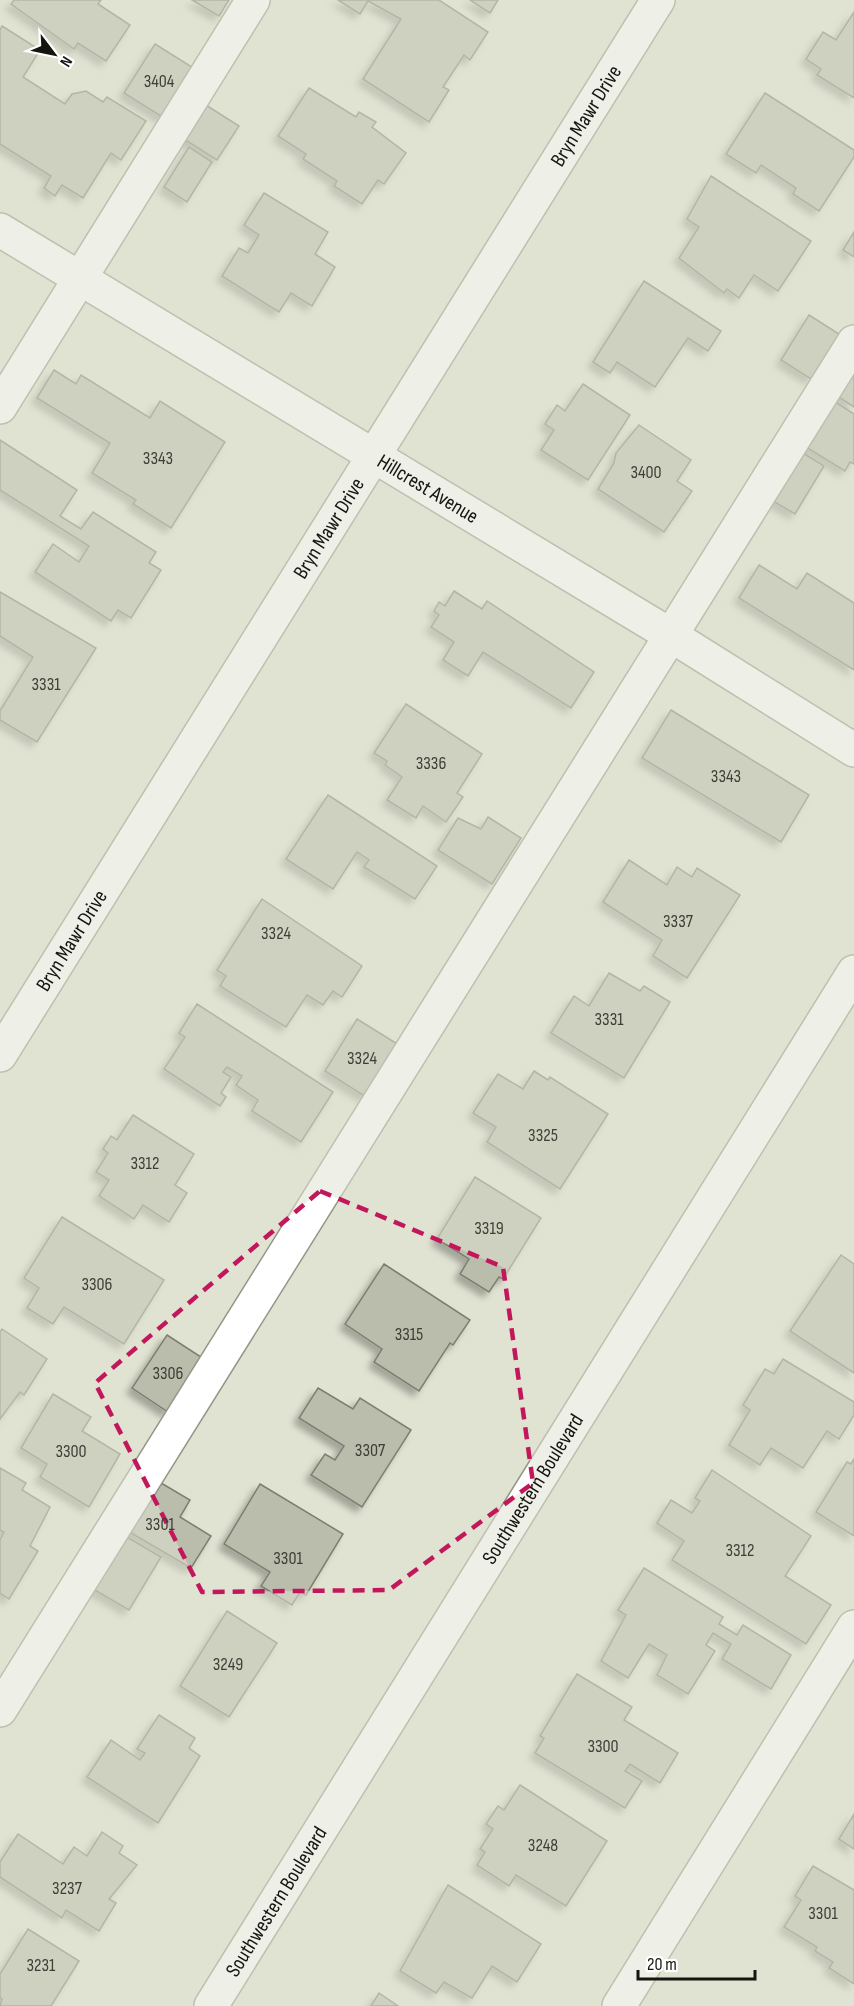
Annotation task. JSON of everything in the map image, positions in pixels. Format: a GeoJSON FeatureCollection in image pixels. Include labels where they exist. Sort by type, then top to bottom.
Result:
{"type":"FeatureCollection","features":[{"type":"Feature","properties":{"kind":"street"},"geometry":{"type":"LineString","coordinates":[[0,407],[253,0]]}},
{"type":"Feature","properties":{"kind":"street","name":"Bryn Mawr Drive"},"geometry":{"type":"LineString","coordinates":[[0,1055],[658,0]]}},
{"type":"Feature","properties":{"kind":"street","name":"Hillcrest Avenue"},"geometry":{"type":"LineString","coordinates":[[0,230],[672,636],[854,750]]}},
{"type":"Feature","properties":{"kind":"street"},"geometry":{"type":"LineString","coordinates":[[0,1710],[854,342]]}},
{"type":"Feature","properties":{"kind":"street","name":"Southwestern Boulevard"},"geometry":{"type":"LineString","coordinates":[[212,2006],[854,972]]}},
{"type":"Feature","properties":{"kind":"street"},"geometry":{"type":"LineString","coordinates":[[619,2006],[854,1627]]}},
{"type":"Feature","properties":{"kind":"highlighted area"},"geometry":{"type":"Polygon","coordinates":[[[320,1191],[503,1267],[533,1483],[389,1590],[202,1592],[95,1383],[320,1191]]]}},
{"type":"Feature","properties":{"kind":"building"},"geometry":{"type":"Polygon","coordinates":[[[14,0],[101,0],[98,4],[130,25],[106,61],[78,43],[74,49],[11,4],[14,0]]]}},
{"type":"Feature","properties":{"kind":"building"},"geometry":{"type":"Polygon","coordinates":[[[192,0],[229,0],[219,16],[192,0]]]}},
{"type":"Feature","properties":{"kind":"building"},"geometry":{"type":"Polygon","coordinates":[[[338,0],[439,0],[488,32],[470,60],[464,55],[443,87],[449,90],[429,122],[363,79],[401,19],[368,1],[360,14],[338,0]]]}},
{"type":"Feature","properties":{"kind":"building"},"geometry":{"type":"Polygon","coordinates":[[[470,0],[498,0],[490,13],[470,0]]]}},
{"type":"Feature","properties":{"kind":"building"},"geometry":{"type":"Polygon","coordinates":[[[854,12],[854,98],[817,75],[821,69],[806,59],[823,32],[836,40],[854,12]]]}},
{"type":"Feature","properties":{"kind":"building"},"geometry":{"type":"Polygon","coordinates":[[[2,26],[40,50],[23,77],[65,104],[72,94],[86,91],[103,102],[107,97],[146,121],[121,160],[111,153],[83,198],[62,185],[55,196],[44,188],[51,176],[0,144],[0,30],[2,26]]]}},
{"type":"Feature","properties":{"kind":"building"},"geometry":{"type":"Polygon","coordinates":[[[155,44],[195,69],[164,118],[124,93],[155,44]]]}},
{"type":"Feature","properties":{"kind":"building"},"geometry":{"type":"Polygon","coordinates":[[[309,88],[356,117],[359,112],[376,122],[372,127],[406,153],[384,184],[378,180],[362,204],[334,186],[337,181],[303,159],[306,154],[278,136],[309,88]]]}},
{"type":"Feature","properties":{"kind":"building"},"geometry":{"type":"Polygon","coordinates":[[[765,93],[854,150],[854,157],[819,211],[793,194],[796,188],[761,165],[756,173],[726,154],[765,93]]]}},
{"type":"Feature","properties":{"kind":"building"},"geometry":{"type":"Polygon","coordinates":[[[198,100],[239,126],[217,160],[176,134],[198,100]]]}},
{"type":"Feature","properties":{"kind":"building"},"geometry":{"type":"Polygon","coordinates":[[[189,147],[212,162],[187,202],[164,187],[189,147]]]}},
{"type":"Feature","properties":{"kind":"building"},"geometry":{"type":"Polygon","coordinates":[[[711,176],[811,241],[778,291],[754,275],[739,298],[727,289],[724,293],[679,258],[699,227],[687,219],[711,176]]]}},
{"type":"Feature","properties":{"kind":"building"},"geometry":{"type":"Polygon","coordinates":[[[264,193],[328,232],[315,254],[335,267],[312,306],[291,293],[279,312],[222,276],[239,248],[248,253],[259,235],[244,225],[264,193]]]}},
{"type":"Feature","properties":{"kind":"building"},"geometry":{"type":"Polygon","coordinates":[[[854,232],[854,257],[843,250],[854,232]]]}},
{"type":"Feature","properties":{"kind":"building"},"geometry":{"type":"Polygon","coordinates":[[[644,281],[721,331],[708,351],[688,338],[655,387],[617,362],[610,373],[593,362],[644,281]]]}},
{"type":"Feature","properties":{"kind":"building"},"geometry":{"type":"Polygon","coordinates":[[[809,315],[839,334],[811,379],[781,360],[809,315]]]}},
{"type":"Feature","properties":{"kind":"building"},"geometry":{"type":"Polygon","coordinates":[[[854,347],[854,407],[828,390],[854,347]]]}},
{"type":"Feature","properties":{"kind":"building"},"geometry":{"type":"Polygon","coordinates":[[[54,370],[76,384],[81,375],[150,418],[160,401],[225,442],[171,528],[133,504],[136,500],[92,473],[110,443],[37,398],[54,370]]]}},
{"type":"Feature","properties":{"kind":"building"},"geometry":{"type":"Polygon","coordinates":[[[583,384],[630,415],[588,480],[541,450],[554,430],[545,424],[557,405],[565,411],[583,384]]]}},
{"type":"Feature","properties":{"kind":"building"},"geometry":{"type":"Polygon","coordinates":[[[829,398],[854,414],[854,464],[850,462],[845,471],[801,444],[829,398]]]}},
{"type":"Feature","properties":{"kind":"building"},"geometry":{"type":"Polygon","coordinates":[[[639,425],[691,460],[677,481],[692,491],[664,532],[598,489],[614,463],[616,453],[639,425]]]}},
{"type":"Feature","properties":{"kind":"building"},"geometry":{"type":"Polygon","coordinates":[[[0,440],[77,490],[60,516],[81,529],[93,512],[156,552],[149,563],[161,570],[131,618],[118,610],[111,621],[35,572],[53,544],[79,562],[89,546],[0,490],[0,440]]]}},
{"type":"Feature","properties":{"kind":"building"},"geometry":{"type":"Polygon","coordinates":[[[795,448],[824,466],[795,514],[766,497],[795,448]]]}},
{"type":"Feature","properties":{"kind":"building"},"geometry":{"type":"Polygon","coordinates":[[[759,565],[797,589],[807,573],[854,603],[854,670],[739,598],[759,565]]]}},
{"type":"Feature","properties":{"kind":"building"},"geometry":{"type":"Polygon","coordinates":[[[454,591],[482,609],[487,601],[594,672],[571,708],[483,652],[468,676],[443,660],[454,642],[431,627],[439,615],[434,611],[439,602],[445,606],[454,591]]]}},
{"type":"Feature","properties":{"kind":"building"},"geometry":{"type":"Polygon","coordinates":[[[0,592],[96,648],[37,742],[0,720],[0,711],[33,657],[0,636],[0,592]]]}},
{"type":"Feature","properties":{"kind":"building"},"geometry":{"type":"Polygon","coordinates":[[[406,704],[482,754],[457,793],[463,797],[446,822],[423,806],[416,818],[387,800],[402,777],[385,765],[387,761],[374,753],[406,704]]]}},
{"type":"Feature","properties":{"kind":"building"},"geometry":{"type":"Polygon","coordinates":[[[671,710],[809,795],[781,842],[642,758],[671,710]]]}},
{"type":"Feature","properties":{"kind":"building"},"geometry":{"type":"Polygon","coordinates":[[[328,795],[437,866],[415,899],[364,867],[369,860],[357,852],[333,889],[286,859],[328,795]]]}},
{"type":"Feature","properties":{"kind":"building"},"geometry":{"type":"Polygon","coordinates":[[[488,817],[521,838],[492,884],[438,850],[458,818],[481,829],[488,817]]]}},
{"type":"Feature","properties":{"kind":"building"},"geometry":{"type":"Polygon","coordinates":[[[629,860],[667,885],[677,867],[692,877],[697,868],[740,895],[687,978],[653,956],[662,940],[603,902],[629,860]]]}},
{"type":"Feature","properties":{"kind":"building"},"geometry":{"type":"Polygon","coordinates":[[[262,899],[362,966],[342,997],[333,991],[323,1005],[307,995],[286,1027],[220,986],[226,976],[217,970],[262,899]]]}},
{"type":"Feature","properties":{"kind":"building"},"geometry":{"type":"Polygon","coordinates":[[[609,973],[640,991],[644,986],[670,1002],[624,1078],[551,1033],[574,996],[589,1006],[609,973]]]}},
{"type":"Feature","properties":{"kind":"building"},"geometry":{"type":"Polygon","coordinates":[[[197,1004],[333,1092],[301,1142],[252,1111],[258,1100],[236,1085],[242,1076],[227,1067],[223,1072],[231,1077],[221,1093],[226,1097],[220,1106],[164,1069],[185,1037],[179,1033],[197,1004]]]}},
{"type":"Feature","properties":{"kind":"building"},"geometry":{"type":"Polygon","coordinates":[[[357,1019],[399,1045],[366,1097],[325,1071],[357,1019]]]}},
{"type":"Feature","properties":{"kind":"building"},"geometry":{"type":"Polygon","coordinates":[[[534,1071],[548,1080],[550,1077],[608,1114],[560,1189],[487,1142],[496,1127],[473,1113],[498,1074],[523,1089],[534,1071]]]}},
{"type":"Feature","properties":{"kind":"building"},"geometry":{"type":"Polygon","coordinates":[[[133,1115],[194,1154],[175,1185],[187,1193],[169,1222],[143,1205],[134,1219],[99,1196],[109,1180],[96,1172],[108,1153],[103,1149],[111,1136],[117,1140],[133,1115]]]}},
{"type":"Feature","properties":{"kind":"building"},"geometry":{"type":"Polygon","coordinates":[[[475,1177],[541,1218],[503,1279],[499,1277],[489,1292],[460,1274],[469,1259],[437,1239],[475,1177]]]}},
{"type":"Feature","properties":{"kind":"building"},"geometry":{"type":"Polygon","coordinates":[[[62,1217],[164,1280],[124,1344],[64,1307],[53,1324],[27,1308],[39,1288],[24,1278],[62,1217]]]}},
{"type":"Feature","properties":{"kind":"building"},"geometry":{"type":"Polygon","coordinates":[[[841,1255],[854,1264],[854,1373],[790,1331],[841,1255]]]}},
{"type":"Feature","properties":{"kind":"building"},"geometry":{"type":"Polygon","coordinates":[[[384,1264],[470,1320],[453,1345],[450,1343],[419,1391],[374,1362],[382,1349],[345,1324],[384,1264]]]}},
{"type":"Feature","properties":{"kind":"building"},"geometry":{"type":"Polygon","coordinates":[[[2,1329],[47,1359],[24,1395],[20,1392],[0,1419],[0,1332],[2,1329]]]}},
{"type":"Feature","properties":{"kind":"building"},"geometry":{"type":"Polygon","coordinates":[[[167,1335],[204,1359],[168,1412],[132,1388],[167,1335]]]}},
{"type":"Feature","properties":{"kind":"building"},"geometry":{"type":"Polygon","coordinates":[[[783,1359],[854,1402],[854,1415],[839,1439],[827,1431],[803,1468],[771,1448],[760,1465],[729,1445],[750,1410],[743,1405],[765,1369],[774,1374],[783,1359]]]}},
{"type":"Feature","properties":{"kind":"building"},"geometry":{"type":"Polygon","coordinates":[[[318,1388],[353,1409],[360,1398],[411,1430],[362,1507],[311,1475],[325,1454],[335,1460],[344,1446],[299,1418],[318,1388]]]}},
{"type":"Feature","properties":{"kind":"building"},"geometry":{"type":"Polygon","coordinates":[[[53,1394],[91,1417],[82,1431],[120,1454],[89,1507],[40,1477],[47,1464],[21,1448],[53,1394]]]}},
{"type":"Feature","properties":{"kind":"building"},"geometry":{"type":"Polygon","coordinates":[[[854,1459],[854,1536],[816,1512],[847,1462],[851,1464],[854,1459]]]}},
{"type":"Feature","properties":{"kind":"building"},"geometry":{"type":"Polygon","coordinates":[[[0,1468],[26,1483],[22,1490],[50,1507],[30,1546],[38,1551],[9,1599],[0,1593],[0,1540],[4,1532],[0,1530],[0,1468]]]}},
{"type":"Feature","properties":{"kind":"building"},"geometry":{"type":"Polygon","coordinates":[[[712,1470],[811,1536],[785,1576],[831,1605],[806,1644],[672,1560],[684,1541],[657,1523],[671,1500],[692,1513],[700,1501],[695,1498],[712,1470]]]}},
{"type":"Feature","properties":{"kind":"building"},"geometry":{"type":"Polygon","coordinates":[[[156,1480],[190,1500],[180,1517],[211,1536],[191,1568],[126,1530],[156,1480]]]}},
{"type":"Feature","properties":{"kind":"building"},"geometry":{"type":"Polygon","coordinates":[[[260,1484],[343,1534],[306,1595],[300,1592],[292,1605],[261,1586],[270,1572],[224,1544],[260,1484]]]}},
{"type":"Feature","properties":{"kind":"building"},"geometry":{"type":"Polygon","coordinates":[[[120,1533],[161,1557],[129,1610],[88,1586],[120,1533]]]}},
{"type":"Feature","properties":{"kind":"building"},"geometry":{"type":"Polygon","coordinates":[[[644,1568],[723,1617],[719,1624],[737,1635],[743,1625],[791,1655],[771,1689],[722,1659],[731,1644],[713,1633],[706,1645],[715,1651],[688,1694],[657,1675],[667,1655],[649,1644],[628,1678],[601,1661],[626,1615],[618,1610],[644,1568]]]}},
{"type":"Feature","properties":{"kind":"building"},"geometry":{"type":"Polygon","coordinates":[[[227,1611],[277,1643],[229,1717],[180,1686],[227,1611]]]}},
{"type":"Feature","properties":{"kind":"building"},"geometry":{"type":"Polygon","coordinates":[[[577,1674],[632,1707],[624,1720],[678,1753],[660,1783],[630,1764],[625,1771],[642,1781],[625,1808],[535,1753],[544,1738],[540,1736],[577,1674]]]}},
{"type":"Feature","properties":{"kind":"building"},"geometry":{"type":"Polygon","coordinates":[[[159,1715],[195,1738],[189,1748],[200,1756],[158,1823],[87,1777],[111,1740],[140,1760],[145,1753],[137,1749],[159,1715]]]}},
{"type":"Feature","properties":{"kind":"building"},"geometry":{"type":"Polygon","coordinates":[[[520,1785],[607,1841],[566,1906],[516,1875],[509,1886],[477,1865],[485,1852],[480,1849],[493,1829],[486,1824],[498,1806],[504,1810],[520,1785]]]}},
{"type":"Feature","properties":{"kind":"building"},"geometry":{"type":"Polygon","coordinates":[[[854,1814],[854,1849],[839,1839],[854,1814]]]}},
{"type":"Feature","properties":{"kind":"building"},"geometry":{"type":"Polygon","coordinates":[[[102,1832],[123,1846],[119,1853],[137,1865],[109,1899],[116,1903],[99,1931],[66,1910],[62,1918],[0,1877],[0,1862],[18,1834],[63,1864],[74,1847],[87,1856],[102,1832]]]}},
{"type":"Feature","properties":{"kind":"building"},"geometry":{"type":"Polygon","coordinates":[[[813,1866],[854,1890],[854,1984],[829,1968],[833,1962],[815,1951],[817,1947],[784,1927],[801,1900],[795,1896],[813,1866]]]}},
{"type":"Feature","properties":{"kind":"building"},"geometry":{"type":"Polygon","coordinates":[[[448,1885],[541,1944],[517,1982],[492,1966],[472,1998],[444,1982],[436,1993],[400,1971],[448,1885]]]}},
{"type":"Feature","properties":{"kind":"building"},"geometry":{"type":"Polygon","coordinates":[[[28,1929],[79,1961],[51,2006],[0,2006],[2,1999],[0,1998],[0,1974],[28,1929]]]}},
{"type":"Feature","properties":{"kind":"building"},"geometry":{"type":"Polygon","coordinates":[[[379,1993],[398,2006],[371,2006],[379,1993]]]}}]}
